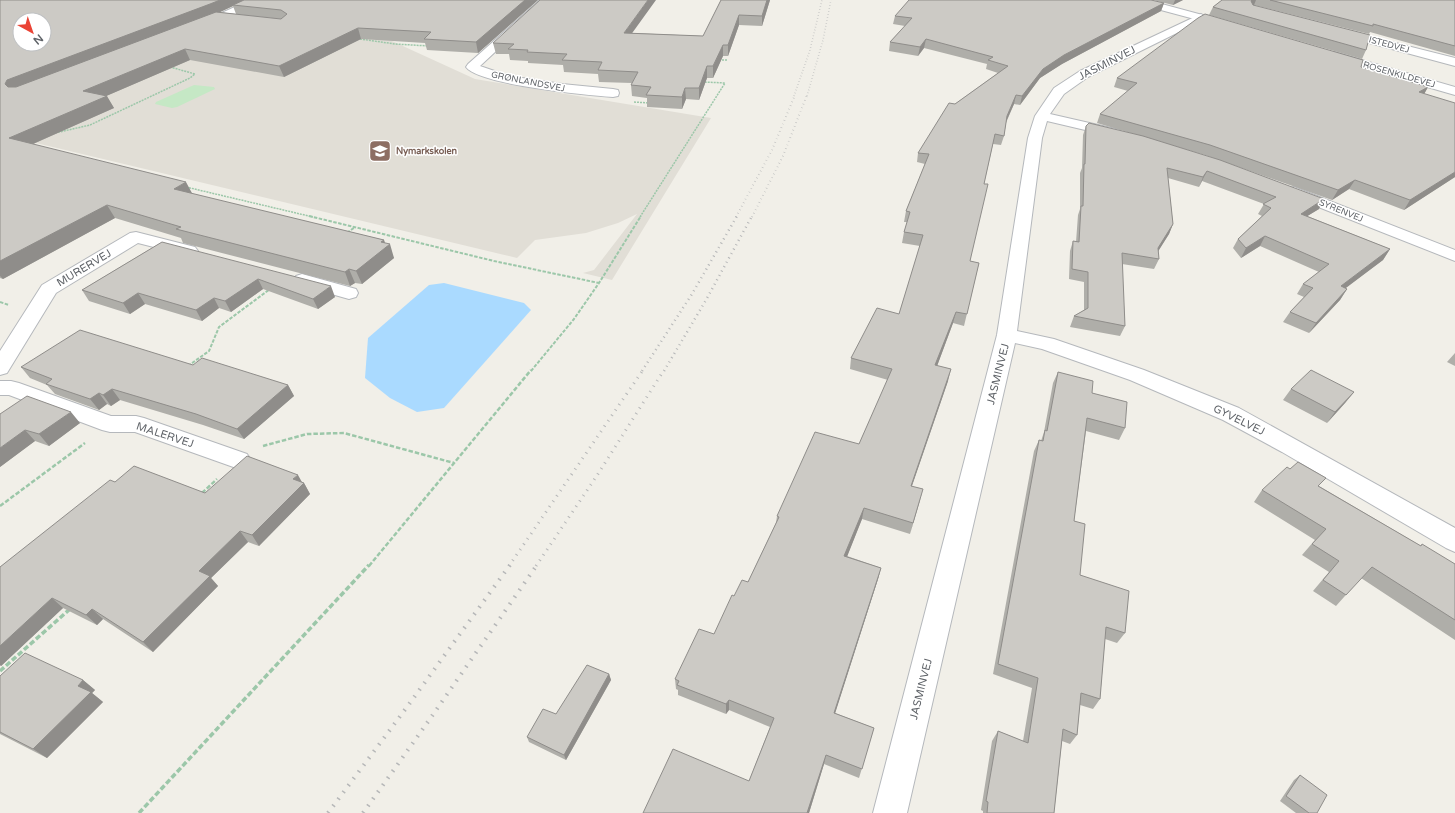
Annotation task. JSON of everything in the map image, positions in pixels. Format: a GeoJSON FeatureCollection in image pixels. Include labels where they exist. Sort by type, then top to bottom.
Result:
{"type":"FeatureCollection","features":[{"type":"Feature","properties":{"kind":"street"},"geometry":{"type":"LineString","coordinates":[[219,18],[259,0]]}},
{"type":"Feature","properties":{"kind":"street","name":"GRØNLANDSVEJ"},"geometry":{"type":"LineString","coordinates":[[546,0],[472,67],[482,73],[503,79],[578,91],[613,93]]}},
{"type":"Feature","properties":{"kind":"street"},"geometry":{"type":"LineString","coordinates":[[1135,0],[1238,28]]}},
{"type":"Feature","properties":{"kind":"street","name":"JASMINVEJ"},"geometry":{"type":"LineString","coordinates":[[890,813],[1007,335],[1035,138],[1042,116],[1059,91],[1084,74],[1201,17]]}},
{"type":"Feature","properties":{"kind":"street","name":"ISTEDVEJ"},"geometry":{"type":"LineString","coordinates":[[1331,29],[1455,62]]}},
{"type":"Feature","properties":{"kind":"street","name":"ROSENKILDEVEJ"},"geometry":{"type":"LineString","coordinates":[[1320,52],[1455,91]]}},
{"type":"Feature","properties":{"kind":"street"},"geometry":{"type":"LineString","coordinates":[[1042,116],[1126,135]]}},
{"type":"Feature","properties":{"kind":"street","name":"SYRENVEJ"},"geometry":{"type":"LineString","coordinates":[[1277,186],[1455,256]]}},
{"type":"Feature","properties":{"kind":"street","name":"MURERVEJ"},"geometry":{"type":"LineString","coordinates":[[0,368],[48,289],[136,237],[204,255]]}},
{"type":"Feature","properties":{"kind":"street"},"geometry":{"type":"LineString","coordinates":[[288,277],[349,293]]}},
{"type":"Feature","properties":{"kind":"street","name":"GYVELVEJ"},"geometry":{"type":"LineString","coordinates":[[1007,335],[1047,344],[1137,375],[1231,414],[1290,446],[1455,541]]}},
{"type":"Feature","properties":{"kind":"street","name":"MALERVEJ"},"geometry":{"type":"LineString","coordinates":[[0,388],[11,388],[110,424],[136,424],[239,460]]}},
{"type":"Feature","properties":{"kind":"path"},"geometry":{"type":"LineString","coordinates":[[354,37],[395,44],[432,46]]}},
{"type":"Feature","properties":{"kind":"path"},"geometry":{"type":"LineString","coordinates":[[719,60],[727,60]]}},
{"type":"Feature","properties":{"kind":"path"},"geometry":{"type":"LineString","coordinates":[[51,134],[90,124],[190,78],[195,74],[167,66]]}},
{"type":"Feature","properties":{"kind":"path"},"geometry":{"type":"LineString","coordinates":[[139,813],[358,579],[574,320],[599,283],[725,83]]}},
{"type":"Feature","properties":{"kind":"path"},"geometry":{"type":"LineString","coordinates":[[631,102],[654,103]]}},
{"type":"Feature","properties":{"kind":"path"},"geometry":{"type":"LineString","coordinates":[[186,186],[494,260],[599,283]]}},
{"type":"Feature","properties":{"kind":"path"},"geometry":{"type":"LineString","coordinates":[[343,236],[355,227]]}},
{"type":"Feature","properties":{"kind":"path"},"geometry":{"type":"LineString","coordinates":[[184,369],[209,351],[219,327],[288,277]]}},
{"type":"Feature","properties":{"kind":"path"},"geometry":{"type":"LineString","coordinates":[[0,506],[110,424]]}},
{"type":"Feature","properties":{"kind":"path"},"geometry":{"type":"LineString","coordinates":[[197,497],[239,460],[254,449],[307,434],[344,433],[454,463]]}},
{"type":"Feature","properties":{"kind":"path"},"geometry":{"type":"LineString","coordinates":[[0,671],[72,608]]}},
{"type":"Feature","properties":{"kind":"shaded area","name":"Nymarkskolen"},"geometry":{"type":"Polygon","coordinates":[[[381,36],[475,79],[711,118],[612,280],[583,273],[594,270],[637,214],[618,223],[586,233],[535,240],[517,258],[36,143],[0,159],[0,42],[12,43],[12,52],[52,52],[52,44],[381,36]]]}},
{"type":"Feature","properties":{"kind":"green space"},"geometry":{"type":"Polygon","coordinates":[[[194,85],[214,87],[215,89],[177,107],[172,108],[155,104],[156,102],[194,85]]]}},
{"type":"Feature","properties":{"kind":"water"},"geometry":{"type":"Polygon","coordinates":[[[444,283],[524,303],[531,310],[444,408],[417,412],[390,398],[365,378],[368,338],[429,285],[444,283]]]}},
{"type":"Feature","properties":{"kind":"building"},"geometry":{"type":"Polygon","coordinates":[[[0,0],[220,0],[7,80],[5,84],[8,87],[16,87],[216,12],[281,19],[287,14],[281,10],[233,5],[244,0],[525,0],[476,42],[424,39],[431,32],[358,28],[279,66],[185,49],[83,91],[107,96],[9,138],[186,182],[174,189],[384,240],[381,242],[390,244],[356,271],[349,269],[345,272],[176,229],[181,227],[107,205],[0,261],[0,0]]]}},
{"type":"Feature","properties":{"kind":"building"},"geometry":{"type":"Polygon","coordinates":[[[540,0],[648,0],[624,33],[703,36],[721,0],[767,0],[762,16],[739,15],[728,45],[723,45],[713,66],[707,66],[699,88],[685,88],[682,97],[646,95],[651,87],[631,85],[638,72],[598,70],[602,62],[562,60],[567,54],[527,52],[528,50],[508,49],[514,44],[493,43],[540,0]]]}},
{"type":"Feature","properties":{"kind":"building"},"geometry":{"type":"Polygon","coordinates":[[[909,0],[1151,0],[1164,3],[1064,55],[1043,69],[1022,96],[1016,95],[1007,116],[1004,136],[995,134],[984,184],[988,184],[970,261],[979,263],[967,314],[956,312],[935,365],[951,369],[911,486],[923,489],[913,523],[864,508],[844,556],[881,568],[834,713],[874,728],[862,769],[826,755],[807,813],[643,813],[673,749],[749,781],[774,718],[729,700],[726,704],[677,685],[679,681],[675,679],[699,629],[714,634],[732,595],[734,596],[742,580],[748,582],[779,517],[777,516],[815,432],[859,444],[892,369],[851,358],[877,308],[899,314],[923,235],[904,232],[910,212],[906,211],[929,154],[918,153],[949,103],[955,104],[1008,66],[988,60],[993,57],[926,39],[920,47],[890,42],[912,18],[895,16],[909,0]]]}},
{"type":"Feature","properties":{"kind":"building"},"geometry":{"type":"Polygon","coordinates":[[[1222,0],[1252,0],[1253,5],[1370,35],[1366,50],[1213,7],[1222,0]]]}},
{"type":"Feature","properties":{"kind":"building"},"geometry":{"type":"Polygon","coordinates":[[[1270,0],[1455,0],[1455,46],[1373,24],[1373,26],[1270,0]]]}},
{"type":"Feature","properties":{"kind":"building"},"geometry":{"type":"Polygon","coordinates":[[[1205,14],[1363,60],[1361,67],[1428,87],[1419,92],[1455,103],[1455,172],[1410,200],[1355,180],[1338,190],[1210,145],[1100,114],[1137,83],[1117,78],[1205,14]]]}},
{"type":"Feature","properties":{"kind":"building"},"geometry":{"type":"Polygon","coordinates":[[[1089,123],[1143,136],[1220,160],[1324,199],[1301,214],[1390,249],[1341,286],[1347,289],[1316,323],[1290,312],[1313,288],[1303,284],[1329,264],[1265,236],[1246,248],[1238,239],[1271,208],[1263,204],[1276,197],[1207,171],[1203,177],[1167,168],[1173,224],[1158,248],[1159,259],[1122,253],[1125,326],[1074,316],[1088,308],[1088,272],[1072,269],[1073,241],[1079,242],[1081,206],[1083,206],[1086,126],[1089,123]]]}},
{"type":"Feature","properties":{"kind":"building"},"geometry":{"type":"Polygon","coordinates":[[[162,242],[331,286],[313,299],[258,279],[225,301],[214,298],[196,310],[138,293],[123,303],[82,290],[162,242]]]}},
{"type":"Feature","properties":{"kind":"building"},"geometry":{"type":"Polygon","coordinates":[[[80,330],[193,365],[202,358],[288,385],[237,429],[196,414],[112,389],[103,395],[99,393],[90,399],[46,384],[52,379],[21,367],[80,330]]]}},
{"type":"Feature","properties":{"kind":"building"},"geometry":{"type":"Polygon","coordinates":[[[1311,370],[1354,392],[1335,412],[1291,389],[1311,370]]]}},
{"type":"Feature","properties":{"kind":"building"},"geometry":{"type":"Polygon","coordinates":[[[1058,372],[1093,381],[1092,393],[1127,402],[1125,428],[1087,418],[1074,521],[1085,524],[1080,575],[1129,591],[1125,633],[1106,627],[1100,699],[1081,693],[1077,735],[1063,729],[1054,813],[987,813],[988,802],[986,801],[998,731],[1028,743],[1038,678],[998,664],[1039,440],[1043,441],[1045,430],[1047,431],[1058,372]]]}},
{"type":"Feature","properties":{"kind":"building"},"geometry":{"type":"Polygon","coordinates":[[[27,396],[71,412],[39,434],[25,430],[0,448],[0,414],[27,396]]]}},
{"type":"Feature","properties":{"kind":"building"},"geometry":{"type":"Polygon","coordinates":[[[247,456],[298,475],[293,479],[304,483],[252,535],[240,531],[199,571],[210,576],[143,642],[92,609],[86,615],[52,598],[0,646],[0,567],[110,480],[115,482],[134,466],[205,493],[247,456]]]}},
{"type":"Feature","properties":{"kind":"building"},"geometry":{"type":"Polygon","coordinates":[[[1298,462],[1326,478],[1318,486],[1455,564],[1455,620],[1372,567],[1346,595],[1323,580],[1339,561],[1312,544],[1326,529],[1262,490],[1287,467],[1290,469],[1298,462]]]}},
{"type":"Feature","properties":{"kind":"building"},"geometry":{"type":"Polygon","coordinates":[[[25,653],[83,680],[78,686],[91,692],[33,749],[0,732],[0,676],[25,653]]]}},
{"type":"Feature","properties":{"kind":"building"},"geometry":{"type":"Polygon","coordinates":[[[587,665],[609,674],[564,755],[527,737],[543,709],[556,714],[587,665]]]}},
{"type":"Feature","properties":{"kind":"building"},"geometry":{"type":"Polygon","coordinates":[[[1300,775],[1327,795],[1317,813],[1309,813],[1286,796],[1300,775]]]}},
{"type":"Feature","properties":{"kind":"railway"},"geometry":{"type":"LineString","coordinates":[[794,96],[810,50],[822,0]]}},
{"type":"Feature","properties":{"kind":"railway"},"geometry":{"type":"LineString","coordinates":[[807,96],[823,40],[831,0]]}},
{"type":"Feature","properties":{"kind":"railway"},"geometry":{"type":"LineString","coordinates":[[736,217],[772,150],[795,95]]}},
{"type":"Feature","properties":{"kind":"railway"},"geometry":{"type":"LineString","coordinates":[[752,217],[783,156],[807,95]]}},
{"type":"Feature","properties":{"kind":"railway"},"geometry":{"type":"LineString","coordinates":[[642,371],[692,294],[737,216]]}},
{"type":"Feature","properties":{"kind":"railway"},"geometry":{"type":"LineString","coordinates":[[664,371],[706,300],[752,216]]}},
{"type":"Feature","properties":{"kind":"railway"},"geometry":{"type":"LineString","coordinates":[[509,566],[643,370]]}},
{"type":"Feature","properties":{"kind":"railway"},"geometry":{"type":"LineString","coordinates":[[536,566],[596,477],[664,370]]}},
{"type":"Feature","properties":{"kind":"railway"},"geometry":{"type":"LineString","coordinates":[[328,813],[510,565]]}},
{"type":"Feature","properties":{"kind":"railway"},"geometry":{"type":"LineString","coordinates":[[363,813],[537,565]]}},
{"type":"Feature","properties":{"kind":"place","name":"Nymarkskolen"},"geometry":{"type":"Point","coordinates":[380,151]}}]}
